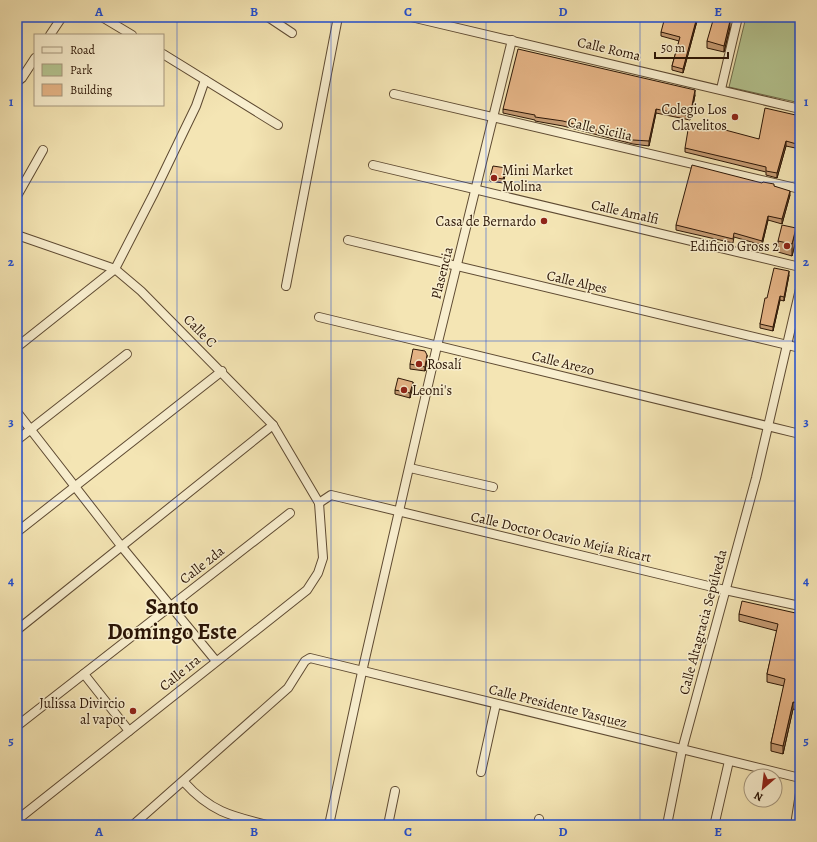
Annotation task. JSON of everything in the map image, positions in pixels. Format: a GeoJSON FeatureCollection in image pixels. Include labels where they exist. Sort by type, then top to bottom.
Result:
{"type":"FeatureCollection","features":[{"type":"Feature","properties":{"kind":"street"},"geometry":{"type":"LineString","coordinates":[[51,34],[62,17]]}},
{"type":"Feature","properties":{"kind":"street"},"geometry":{"type":"LineString","coordinates":[[102,17],[130,34]]}},
{"type":"Feature","properties":{"kind":"street"},"geometry":{"type":"LineString","coordinates":[[268,17],[292,33]]}},
{"type":"Feature","properties":{"kind":"street"},"geometry":{"type":"LineString","coordinates":[[286,286],[338,17]]}},
{"type":"Feature","properties":{"kind":"street","name":"Calle Roma"},"geometry":{"type":"LineString","coordinates":[[411,17],[721,89],[800,109]]}},
{"type":"Feature","properties":{"kind":"street"},"geometry":{"type":"LineString","coordinates":[[721,89],[738,20],[725,20]]}},
{"type":"Feature","properties":{"kind":"street","name":"Plasencia"},"geometry":{"type":"LineString","coordinates":[[329,825],[362,672],[437,346],[512,40]]}},
{"type":"Feature","properties":{"kind":"street"},"geometry":{"type":"LineString","coordinates":[[164,55],[278,125]]}},
{"type":"Feature","properties":{"kind":"street"},"geometry":{"type":"LineString","coordinates":[[17,82],[22,78],[34,60]]}},
{"type":"Feature","properties":{"kind":"street"},"geometry":{"type":"LineString","coordinates":[[17,347],[115,269],[196,106],[205,80]]}},
{"type":"Feature","properties":{"kind":"street","name":"Calle Sicilia"},"geometry":{"type":"LineString","coordinates":[[394,94],[800,189]]}},
{"type":"Feature","properties":{"kind":"street"},"geometry":{"type":"LineString","coordinates":[[17,196],[43,150]]}},
{"type":"Feature","properties":{"kind":"street","name":"Calle Amalfi"},"geometry":{"type":"LineString","coordinates":[[373,165],[800,267]]}},
{"type":"Feature","properties":{"kind":"street","name":"Calle C"},"geometry":{"type":"LineString","coordinates":[[17,235],[115,269],[141,291],[222,371],[273,425],[319,503]]}},
{"type":"Feature","properties":{"kind":"street","name":"Calle Alpes"},"geometry":{"type":"LineString","coordinates":[[348,240],[800,348]]}},
{"type":"Feature","properties":{"kind":"street","name":"Calle Altagracia Sepúlveda"},"geometry":{"type":"LineString","coordinates":[[667,825],[682,750],[769,426],[800,289]]}},
{"type":"Feature","properties":{"kind":"street","name":"Calle Arezo"},"geometry":{"type":"LineString","coordinates":[[319,317],[800,434]]}},
{"type":"Feature","properties":{"kind":"street"},"geometry":{"type":"LineString","coordinates":[[17,440],[127,354]]}},
{"type":"Feature","properties":{"kind":"street"},"geometry":{"type":"LineString","coordinates":[[17,532],[222,371]]}},
{"type":"Feature","properties":{"kind":"street"},"geometry":{"type":"LineString","coordinates":[[17,412],[122,547],[216,661]]}},
{"type":"Feature","properties":{"kind":"street"},"geometry":{"type":"LineString","coordinates":[[17,630],[273,425]]}},
{"type":"Feature","properties":{"kind":"street"},"geometry":{"type":"LineString","coordinates":[[410,468],[493,486]]}},
{"type":"Feature","properties":{"kind":"street","name":"Calle Doctor Ocavio Mejía Ricart"},"geometry":{"type":"LineString","coordinates":[[319,503],[331,495],[725,590],[800,606]]}},
{"type":"Feature","properties":{"kind":"street","name":"Calle 1ra"},"geometry":{"type":"LineString","coordinates":[[17,820],[307,590],[318,573],[323,558],[319,503]]}},
{"type":"Feature","properties":{"kind":"street","name":"Calle 2da"},"geometry":{"type":"LineString","coordinates":[[17,726],[290,513]]}},
{"type":"Feature","properties":{"kind":"street","name":"Calle Presidente Vasquez"},"geometry":{"type":"LineString","coordinates":[[184,782],[288,688],[305,661],[310,658],[362,672],[800,778]]}},
{"type":"Feature","properties":{"kind":"street"},"geometry":{"type":"LineString","coordinates":[[84,674],[130,731]]}},
{"type":"Feature","properties":{"kind":"street"},"geometry":{"type":"LineString","coordinates":[[481,772],[496,704]]}},
{"type":"Feature","properties":{"kind":"street"},"geometry":{"type":"LineString","coordinates":[[715,822],[729,761]]}},
{"type":"Feature","properties":{"kind":"street"},"geometry":{"type":"LineString","coordinates":[[133,825],[184,782],[208,805],[250,823],[267,825]]}},
{"type":"Feature","properties":{"kind":"street"},"geometry":{"type":"LineString","coordinates":[[388,825],[395,791]]}},
{"type":"Feature","properties":{"kind":"street"},"geometry":{"type":"LineString","coordinates":[[795,825],[800,793]]}},
{"type":"Feature","properties":{"kind":"green space"},"geometry":{"type":"Polygon","coordinates":[[[746,17],[800,17],[800,103],[729,87],[746,17]]]}},
{"type":"Feature","properties":{"kind":"building"},"geometry":{"type":"Polygon","coordinates":[[[665,17],[697,17],[683,69],[672,66],[680,37],[661,32],[665,17]]]}},
{"type":"Feature","properties":{"kind":"building"},"geometry":{"type":"Polygon","coordinates":[[[714,17],[730,21],[724,46],[707,41],[714,17]]]}},
{"type":"Feature","properties":{"kind":"building"},"geometry":{"type":"Polygon","coordinates":[[[518,49],[695,90],[690,116],[656,109],[649,141],[633,140],[563,121],[535,117],[535,115],[503,109],[518,49]]]}},
{"type":"Feature","properties":{"kind":"building"},"geometry":{"type":"Polygon","coordinates":[[[765,108],[800,116],[800,145],[786,141],[777,173],[766,171],[766,167],[685,148],[689,124],[714,127],[759,139],[765,108]]]}},
{"type":"Feature","properties":{"kind":"building"},"geometry":{"type":"Polygon","coordinates":[[[692,165],[762,183],[774,184],[774,186],[790,191],[782,219],[768,216],[762,241],[734,233],[733,239],[676,225],[692,165]]]}},
{"type":"Feature","properties":{"kind":"building"},"geometry":{"type":"Polygon","coordinates":[[[493,166],[506,168],[503,179],[490,177],[493,166]]]}},
{"type":"Feature","properties":{"kind":"building"},"geometry":{"type":"Polygon","coordinates":[[[782,225],[796,228],[792,244],[778,241],[782,225]]]}},
{"type":"Feature","properties":{"kind":"building"},"geometry":{"type":"Polygon","coordinates":[[[774,268],[789,271],[784,297],[780,296],[773,327],[760,324],[765,298],[767,298],[774,268]]]}},
{"type":"Feature","properties":{"kind":"building","name":"Rosalí"},"geometry":{"type":"Polygon","coordinates":[[[413,349],[425,351],[427,355],[425,367],[410,364],[413,349]]]}},
{"type":"Feature","properties":{"kind":"building"},"geometry":{"type":"Polygon","coordinates":[[[398,378],[413,382],[410,393],[395,390],[398,378]]]}},
{"type":"Feature","properties":{"kind":"building"},"geometry":{"type":"Polygon","coordinates":[[[742,601],[800,614],[800,703],[793,702],[783,746],[771,743],[785,679],[767,674],[778,624],[739,614],[742,601]]]}},
{"type":"Feature","properties":{"kind":"place","name":"Colegio Los Clavelitos"},"geometry":{"type":"Point","coordinates":[735,117]}},
{"type":"Feature","properties":{"kind":"place","name":"Mini Market Molina"},"geometry":{"type":"Point","coordinates":[494,178]}},
{"type":"Feature","properties":{"kind":"place","name":"Casa de Bernardo"},"geometry":{"type":"Point","coordinates":[544,221]}},
{"type":"Feature","properties":{"kind":"place","name":"Edificio Gross 2"},"geometry":{"type":"Point","coordinates":[787,246]}},
{"type":"Feature","properties":{"kind":"place","name":"Rosalí"},"geometry":{"type":"Point","coordinates":[419,364]}},
{"type":"Feature","properties":{"kind":"place","name":"Leoni's"},"geometry":{"type":"Point","coordinates":[404,390]}},
{"type":"Feature","properties":{"kind":"place","name":"Julissa Divircio al vapor"},"geometry":{"type":"Point","coordinates":[133,711]}},
{"type":"Feature","properties":{"kind":"district","name":"Santo Domingo Este"},"geometry":{"type":"Point","coordinates":[172,620]}}]}
